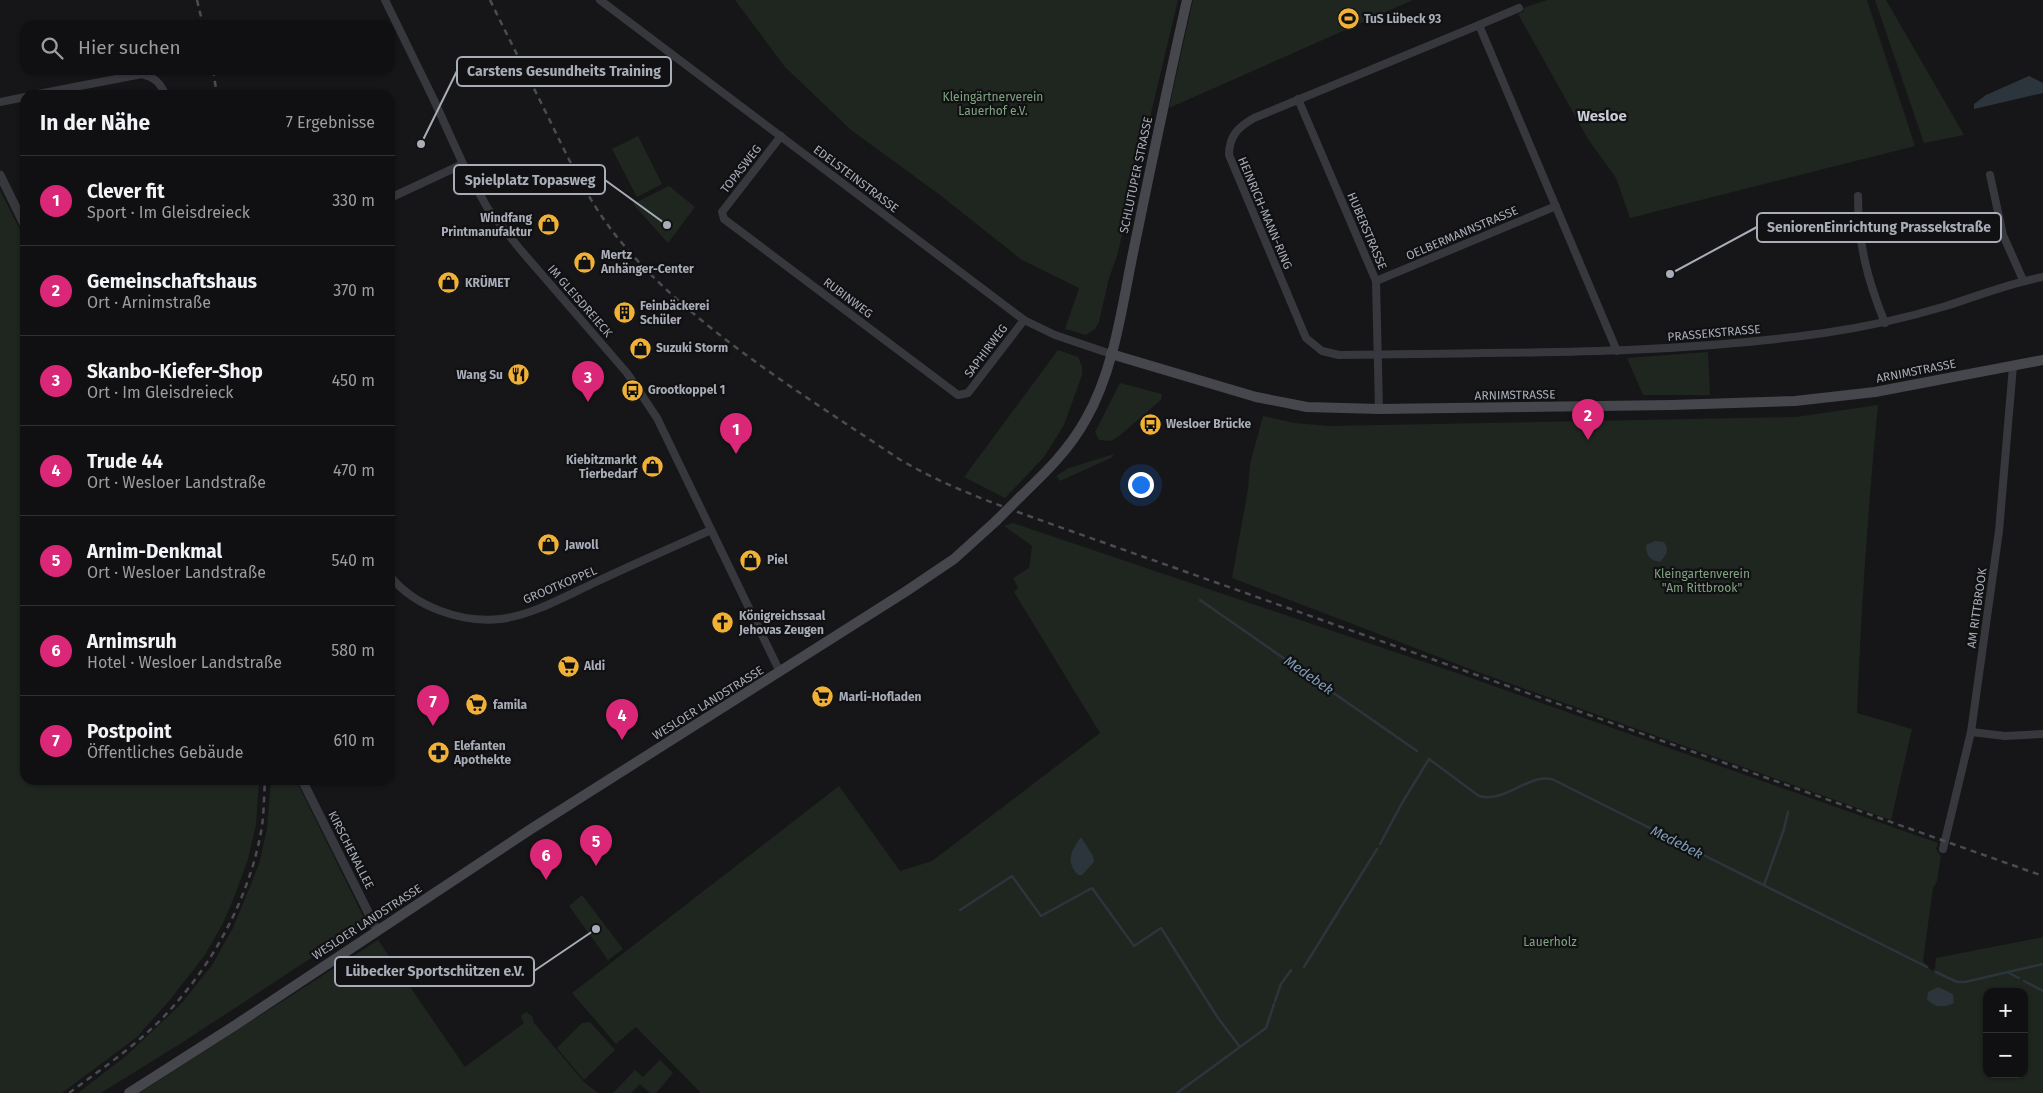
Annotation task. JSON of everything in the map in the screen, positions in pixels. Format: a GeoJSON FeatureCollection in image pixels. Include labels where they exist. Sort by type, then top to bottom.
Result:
{"type":"FeatureCollection","features":[{"type":"Feature","properties":{"kind":"main road","name":"SCHLUTUPER STRASSE"},"geometry":{"type":"LineString","coordinates":[[1111,354],[1119,328],[1186,0]]}},
{"type":"Feature","properties":{"kind":"main road","name":"ARNIMSTRASSE"},"geometry":{"type":"LineString","coordinates":[[1111,354],[1256,397],[1307,407],[1379,409],[1691,405],[1795,400],[1876,392],[2043,360]]}},
{"type":"Feature","properties":{"kind":"main road","name":"WESLOER LANDSTRASSE"},"geometry":{"type":"LineString","coordinates":[[129,1093],[234,1026],[531,829],[857,624],[954,559],[1044,474],[1071,444],[1087,418],[1111,354]]}},
{"type":"Feature","properties":{"kind":"street","name":"IM GLEISDREIECK"},"geometry":{"type":"LineString","coordinates":[[385,0],[395,20]]}},
{"type":"Feature","properties":{"kind":"street","name":"EDELSTEINSTRASSE"},"geometry":{"type":"LineString","coordinates":[[600,0],[1024,320],[1055,335],[1111,354]]}},
{"type":"Feature","properties":{"kind":"street","name":"HEINRICH-MANN-RING"},"geometry":{"type":"LineString","coordinates":[[1379,354],[1338,355],[1322,351],[1306,338],[1229,155],[1229,143],[1236,130],[1244,123],[1519,8]]}},
{"type":"Feature","properties":{"kind":"street","name":"IM GLEISDREIECK"},"geometry":{"type":"LineString","coordinates":[[395,20],[433,98],[462,164],[488,208],[509,236],[639,388],[666,435],[780,672]]}},
{"type":"Feature","properties":{"kind":"street"},"geometry":{"type":"LineString","coordinates":[[1479,24],[1617,351]]}},
{"type":"Feature","properties":{"kind":"street"},"geometry":{"type":"LineString","coordinates":[[59,90],[137,75]]}},
{"type":"Feature","properties":{"kind":"street"},"geometry":{"type":"LineString","coordinates":[[145,75],[156,79],[163,90]]}},
{"type":"Feature","properties":{"kind":"street"},"geometry":{"type":"LineString","coordinates":[[0,102],[20,98]]}},
{"type":"Feature","properties":{"kind":"street","name":"HUBERSTRASSE"},"geometry":{"type":"LineString","coordinates":[[1298,99],[1376,281],[1379,409]]}},
{"type":"Feature","properties":{"kind":"street","name":"TOPASWEG"},"geometry":{"type":"LineString","coordinates":[[722,215],[722,212],[781,136]]}},
{"type":"Feature","properties":{"kind":"street"},"geometry":{"type":"LineString","coordinates":[[395,196],[462,164]]}},
{"type":"Feature","properties":{"kind":"street"},"geometry":{"type":"LineString","coordinates":[[0,175],[20,216]]}},
{"type":"Feature","properties":{"kind":"street"},"geometry":{"type":"LineString","coordinates":[[1990,175],[2003,234],[2023,280]]}},
{"type":"Feature","properties":{"kind":"street"},"geometry":{"type":"LineString","coordinates":[[1858,196],[1858,223],[1862,254],[1871,288],[1885,323]]}},
{"type":"Feature","properties":{"kind":"street","name":"OELBERMANNSTRASSE"},"geometry":{"type":"LineString","coordinates":[[1376,281],[1556,206]]}},
{"type":"Feature","properties":{"kind":"street","name":"RUBINWEG"},"geometry":{"type":"LineString","coordinates":[[722,215],[724,219],[958,395],[964,395]]}},
{"type":"Feature","properties":{"kind":"street","name":"PRASSEKSTRASSE"},"geometry":{"type":"LineString","coordinates":[[1379,354],[1617,351],[1687,348],[1824,333],[1885,323],[1946,306],[2023,280],[2043,277]]}},
{"type":"Feature","properties":{"kind":"street","name":"SAPHIRWEG"},"geometry":{"type":"LineString","coordinates":[[964,395],[968,393],[1024,320]]}},
{"type":"Feature","properties":{"kind":"street","name":"AM RITTBROOK"},"geometry":{"type":"LineString","coordinates":[[1943,849],[1971,732],[1999,531],[2013,366]]}},
{"type":"Feature","properties":{"kind":"street","name":"GROOTKOPPEL"},"geometry":{"type":"LineString","coordinates":[[395,581],[404,590],[433,608],[467,618],[500,619],[550,604],[711,530]]}},
{"type":"Feature","properties":{"kind":"street"},"geometry":{"type":"LineString","coordinates":[[1971,732],[2006,736],[2043,734]]}},
{"type":"Feature","properties":{"kind":"street","name":"KIRSCHENALLEE"},"geometry":{"type":"LineString","coordinates":[[304,785],[377,930]]}},
{"type":"Feature","properties":{"kind":"green space","name":"Kleingärtnerverein Lauerhof e.V."},"geometry":{"type":"Polygon","coordinates":[[[735,0],[1178,0],[1117,256],[1109,278],[1099,322],[1095,329],[1086,335],[1065,329],[1079,288],[1022,260],[940,195],[851,130],[785,67],[735,0]]]}},
{"type":"Feature","properties":{"kind":"green space"},"geometry":{"type":"Polygon","coordinates":[[[1193,0],[1413,0],[1169,108],[1193,0]]]}},
{"type":"Feature","properties":{"kind":"green space"},"geometry":{"type":"Polygon","coordinates":[[[1547,0],[1867,0],[1915,146],[1630,218],[1616,178],[1588,139],[1518,14],[1524,11],[1523,8],[1547,0]]]}},
{"type":"Feature","properties":{"kind":"green space"},"geometry":{"type":"Polygon","coordinates":[[[1875,0],[1886,0],[1964,135],[1924,143],[1875,0]]]}},
{"type":"Feature","properties":{"kind":"green space"},"geometry":{"type":"Polygon","coordinates":[[[638,136],[662,184],[637,197],[612,149],[638,136]]]}},
{"type":"Feature","properties":{"kind":"green space"},"geometry":{"type":"Polygon","coordinates":[[[669,186],[695,207],[668,243],[633,204],[669,186]]]}},
{"type":"Feature","properties":{"kind":"green space"},"geometry":{"type":"Polygon","coordinates":[[[0,190],[20,230],[20,785],[259,785],[256,825],[248,859],[235,895],[223,923],[205,955],[169,1001],[137,1037],[62,1093],[0,1093],[0,190]]]}},
{"type":"Feature","properties":{"kind":"green space"},"geometry":{"type":"Polygon","coordinates":[[[1058,350],[1078,357],[1082,366],[1082,375],[1064,425],[1044,457],[1005,498],[964,477],[1058,350]]]}},
{"type":"Feature","properties":{"kind":"green space"},"geometry":{"type":"Polygon","coordinates":[[[1708,352],[1710,395],[1643,395],[1627,358],[1708,352]]]}},
{"type":"Feature","properties":{"kind":"green space"},"geometry":{"type":"Polygon","coordinates":[[[1120,383],[1162,394],[1161,400],[1119,436],[1111,441],[1099,440],[1095,432],[1120,383]]]}},
{"type":"Feature","properties":{"kind":"green space","name":"Kleingartenverein \"Am Rittbrook\""},"geometry":{"type":"Polygon","coordinates":[[[1878,405],[1865,559],[1857,713],[1912,729],[1891,820],[1478,672],[1232,578],[1248,489],[1250,464],[1263,416],[1295,423],[1329,426],[1796,417],[1878,405]]]}},
{"type":"Feature","properties":{"kind":"green space"},"geometry":{"type":"Polygon","coordinates":[[[1114,454],[1111,458],[1060,481],[1056,476],[1069,468],[1114,454]]]}},
{"type":"Feature","properties":{"kind":"green space","name":"Lauerholz"},"geometry":{"type":"Polygon","coordinates":[[[1013,523],[1454,672],[1938,843],[1936,849],[1941,856],[1937,881],[1933,888],[1923,961],[1932,971],[1935,969],[1936,958],[2043,937],[2043,1093],[701,1093],[636,1027],[616,1044],[572,993],[839,786],[900,871],[932,861],[1100,733],[1014,592],[1018,588],[1013,578],[1029,568],[1032,546],[1004,526],[1013,523]]]}},
{"type":"Feature","properties":{"kind":"green space"},"geometry":{"type":"Polygon","coordinates":[[[271,785],[298,785],[365,920],[363,924],[183,1042],[101,1093],[78,1093],[126,1056],[181,1004],[212,965],[233,928],[259,864],[267,829],[271,785]]]}},
{"type":"Feature","properties":{"kind":"green space"},"geometry":{"type":"Polygon","coordinates":[[[582,895],[623,949],[608,960],[569,906],[582,895]]]}},
{"type":"Feature","properties":{"kind":"green space"},"geometry":{"type":"Polygon","coordinates":[[[378,940],[465,1067],[524,1023],[521,1018],[526,1012],[532,1016],[534,1023],[584,1082],[598,1093],[139,1093],[378,940]]]}},
{"type":"Feature","properties":{"kind":"green space"},"geometry":{"type":"Polygon","coordinates":[[[590,1022],[615,1050],[584,1080],[557,1048],[582,1023],[590,1022]]]}},
{"type":"Feature","properties":{"kind":"green space"},"geometry":{"type":"Polygon","coordinates":[[[660,1060],[673,1073],[656,1093],[650,1093],[640,1084],[631,1093],[613,1093],[635,1070],[643,1077],[660,1060]]]}},
{"type":"Feature","properties":{"kind":"shaded area"},"geometry":{"type":"Polygon","coordinates":[[[2029,76],[2043,83],[2043,93],[1974,109],[1974,104],[1986,95],[2029,76]]]}},
{"type":"Feature","properties":{"kind":"shaded area"},"geometry":{"type":"Polygon","coordinates":[[[1655,541],[1664,542],[1667,548],[1660,562],[1653,560],[1647,552],[1646,545],[1655,541]]]}},
{"type":"Feature","properties":{"kind":"shaded area"},"geometry":{"type":"Polygon","coordinates":[[[1081,837],[1093,856],[1094,862],[1082,875],[1078,875],[1072,865],[1071,856],[1074,847],[1081,837]]]}},
{"type":"Feature","properties":{"kind":"shaded area"},"geometry":{"type":"Polygon","coordinates":[[[1938,987],[1953,994],[1954,1003],[1947,1006],[1939,1006],[1927,999],[1928,992],[1938,987]]]}},
{"type":"Feature","properties":{"kind":"waterway","name":"Medebek"},"geometry":{"type":"LineString","coordinates":[[1200,600],[1417,751]]}},
{"type":"Feature","properties":{"kind":"waterway","name":"Medebek"},"geometry":{"type":"LineString","coordinates":[[1380,844],[1429,759],[1479,796],[1495,796],[1532,781],[1552,779],[1927,967]]}},
{"type":"Feature","properties":{"kind":"waterway"},"geometry":{"type":"LineString","coordinates":[[1764,885],[1784,829],[1788,812]]}},
{"type":"Feature","properties":{"kind":"waterway"},"geometry":{"type":"LineString","coordinates":[[1304,967],[1377,849]]}},
{"type":"Feature","properties":{"kind":"waterway"},"geometry":{"type":"LineString","coordinates":[[960,910],[1012,876],[1041,916],[1092,888],[1134,946],[1161,928],[1218,1018],[1240,1047]]}},
{"type":"Feature","properties":{"kind":"waterway","name":"Medebek"},"geometry":{"type":"LineString","coordinates":[[1936,972],[1957,982],[1965,982],[2043,964]]}},
{"type":"Feature","properties":{"kind":"waterway"},"geometry":{"type":"LineString","coordinates":[[1275,1001],[1281,984],[1291,970]]}},
{"type":"Feature","properties":{"kind":"waterway"},"geometry":{"type":"LineString","coordinates":[[2009,973],[2019,978]]}},
{"type":"Feature","properties":{"kind":"waterway"},"geometry":{"type":"LineString","coordinates":[[2024,981],[2043,991]]}},
{"type":"Feature","properties":{"kind":"waterway"},"geometry":{"type":"LineString","coordinates":[[1177,1093],[1266,1028],[1274,1004]]}},
{"type":"Feature","properties":{"kind":"railway"},"geometry":{"type":"LineString","coordinates":[[197,0],[202,20]]}},
{"type":"Feature","properties":{"kind":"railway"},"geometry":{"type":"LineString","coordinates":[[490,0],[590,199],[617,237],[678,300],[713,329],[787,384],[899,459],[936,479],[1014,511],[2043,876]]}},
{"type":"Feature","properties":{"kind":"railway"},"geometry":{"type":"LineString","coordinates":[[214,75],[216,90]]}},
{"type":"Feature","properties":{"kind":"railway"},"geometry":{"type":"LineString","coordinates":[[69,1093],[153,1027],[177,1002],[207,963],[232,920],[250,873],[262,826],[265,785]]}},
{"type":"Feature","properties":{"kind":"place","name":"TuS Lübeck 93"},"geometry":{"type":"Point","coordinates":[1348,19]}},
{"type":"Feature","properties":{"kind":"place","name":"Carstens Gesundheits Training"},"geometry":{"type":"Point","coordinates":[421,144]}},
{"type":"Feature","properties":{"kind":"place","name":"Windfang Printmanufaktur"},"geometry":{"type":"Point","coordinates":[548,225]}},
{"type":"Feature","properties":{"kind":"place","name":"Spielplatz Topasweg"},"geometry":{"type":"Point","coordinates":[667,225]}},
{"type":"Feature","properties":{"kind":"place","name":"Mertz Anhänger-Center"},"geometry":{"type":"Point","coordinates":[585,262]}},
{"type":"Feature","properties":{"kind":"place","name":"SeniorenEinrichtung Prassekstraße"},"geometry":{"type":"Point","coordinates":[1670,274]}},
{"type":"Feature","properties":{"kind":"place","name":"KRÜMET"},"geometry":{"type":"Point","coordinates":[449,283]}},
{"type":"Feature","properties":{"kind":"place","name":"Feinbäckerei Schüler"},"geometry":{"type":"Point","coordinates":[624,313]}},
{"type":"Feature","properties":{"kind":"place","name":"Suzuki Storm"},"geometry":{"type":"Point","coordinates":[640,348]}},
{"type":"Feature","properties":{"kind":"place","name":"Wang Su"},"geometry":{"type":"Point","coordinates":[519,375]}},
{"type":"Feature","properties":{"kind":"place","name":"Grootkoppel 1"},"geometry":{"type":"Point","coordinates":[632,390]}},
{"type":"Feature","properties":{"kind":"place","name":"Skanbo-Kiefer-Shop"},"geometry":{"type":"Point","coordinates":[588,402]}},
{"type":"Feature","properties":{"kind":"place","name":"Wesloer Brücke"},"geometry":{"type":"Point","coordinates":[1150,424]}},
{"type":"Feature","properties":{"kind":"place","name":"Gemeinschaftshaus"},"geometry":{"type":"Point","coordinates":[1588,440]}},
{"type":"Feature","properties":{"kind":"place","name":"Clever fit"},"geometry":{"type":"Point","coordinates":[736,454]}},
{"type":"Feature","properties":{"kind":"place","name":"Kiebitzmarkt Tierbedarf"},"geometry":{"type":"Point","coordinates":[653,467]}},
{"type":"Feature","properties":{"kind":"place","name":"Jawoll"},"geometry":{"type":"Point","coordinates":[549,545]}},
{"type":"Feature","properties":{"kind":"place","name":"Piel"},"geometry":{"type":"Point","coordinates":[751,560]}},
{"type":"Feature","properties":{"kind":"place","name":"Königreichssaal Jehovas Zeugen"},"geometry":{"type":"Point","coordinates":[723,623]}},
{"type":"Feature","properties":{"kind":"place","name":"Aldi"},"geometry":{"type":"Point","coordinates":[568,666]}},
{"type":"Feature","properties":{"kind":"place","name":"Marli-Hofladen"},"geometry":{"type":"Point","coordinates":[823,697]}},
{"type":"Feature","properties":{"kind":"place","name":"famila"},"geometry":{"type":"Point","coordinates":[477,705]}},
{"type":"Feature","properties":{"kind":"place","name":"Postpoint"},"geometry":{"type":"Point","coordinates":[433,726]}},
{"type":"Feature","properties":{"kind":"place","name":"Trude 44"},"geometry":{"type":"Point","coordinates":[622,740]}},
{"type":"Feature","properties":{"kind":"place","name":"Elefanten Apothekte"},"geometry":{"type":"Point","coordinates":[438,753]}},
{"type":"Feature","properties":{"kind":"place","name":"Arnim-Denkmal"},"geometry":{"type":"Point","coordinates":[596,866]}},
{"type":"Feature","properties":{"kind":"place","name":"Arnimsruh"},"geometry":{"type":"Point","coordinates":[546,880]}},
{"type":"Feature","properties":{"kind":"place","name":"Lübecker Sportschützen e.V."},"geometry":{"type":"Point","coordinates":[596,929]}},
{"type":"Feature","properties":{"kind":"district","name":"Wesloe"},"geometry":{"type":"Point","coordinates":[1602,116]}}]}
